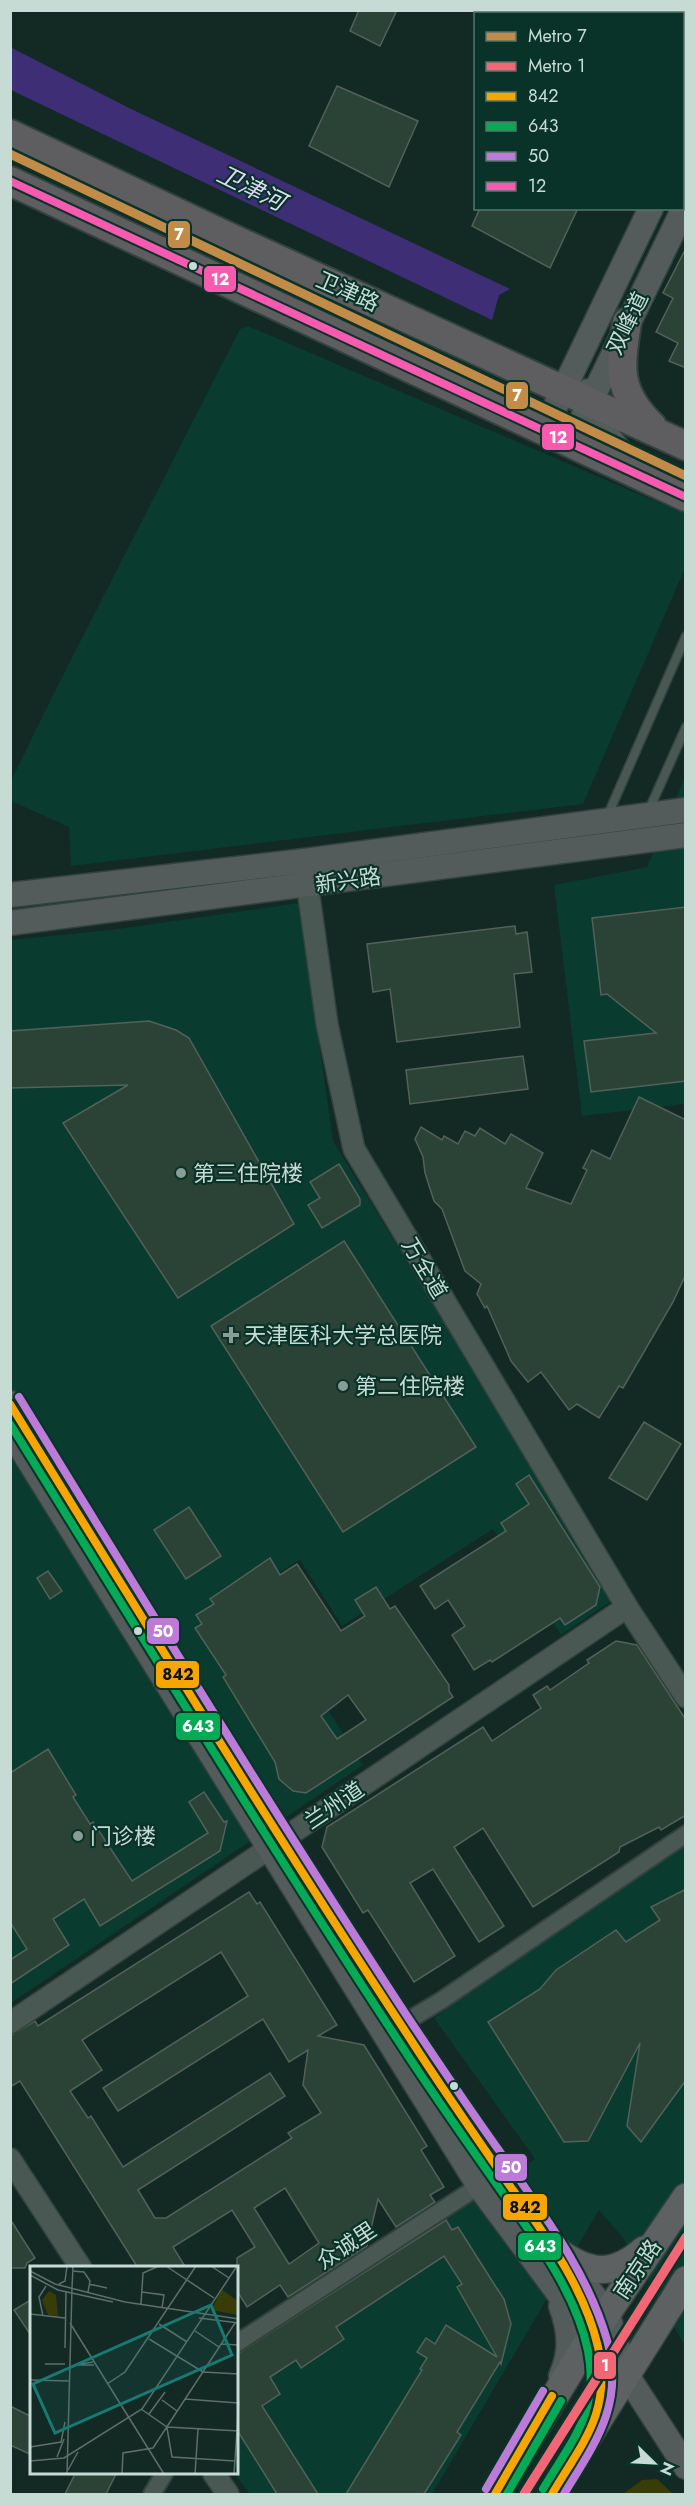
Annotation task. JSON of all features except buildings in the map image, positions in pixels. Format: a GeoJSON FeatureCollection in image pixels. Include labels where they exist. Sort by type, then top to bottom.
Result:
{"type":"FeatureCollection","features":[{"type":"Feature","properties":{"kind":"highway"},"geometry":{"type":"LineString","coordinates":[[10,114],[63,147],[91,172]]}},
{"type":"Feature","properties":{"kind":"highway","name":"卫津路"},"geometry":{"type":"LineString","coordinates":[[10,134],[677,442]]}},
{"type":"Feature","properties":{"kind":"highway","name":"卫津路"},"geometry":{"type":"LineString","coordinates":[[10,182],[686,497]]}},
{"type":"Feature","properties":{"kind":"highway"},"geometry":{"type":"LineString","coordinates":[[627,322],[622,365],[626,392],[637,410],[677,442]]}},
{"type":"Feature","properties":{"kind":"main road","name":"双峰道"},"geometry":{"type":"LineString","coordinates":[[544,430],[650,210]]}},
{"type":"Feature","properties":{"kind":"main road","name":"双峰道"},"geometry":{"type":"LineString","coordinates":[[571,442],[683,210]]}},
{"type":"Feature","properties":{"kind":"main road"},"geometry":{"type":"LineString","coordinates":[[602,309],[590,352],[587,384],[590,402],[612,443],[648,479]]}},
{"type":"Feature","properties":{"kind":"main road"},"geometry":{"type":"LineString","coordinates":[[10,894],[304,861],[686,810]]}},
{"type":"Feature","properties":{"kind":"main road","name":"新兴路"},"geometry":{"type":"LineString","coordinates":[[10,923],[307,886],[593,845],[686,835]]}},
{"type":"Feature","properties":{"kind":"main road"},"geometry":{"type":"LineString","coordinates":[[10,1403],[275,1845]]}},
{"type":"Feature","properties":{"kind":"main road"},"geometry":{"type":"LineString","coordinates":[[10,1430],[393,2029],[479,2186],[556,2292],[597,2332],[626,2374]]}},
{"type":"Feature","properties":{"kind":"main road"},"geometry":{"type":"LineString","coordinates":[[393,2029],[448,2097],[554,2248],[597,2332],[686,2467]]}},
{"type":"Feature","properties":{"kind":"main road","name":"南京路"},"geometry":{"type":"LineString","coordinates":[[495,2494],[546,2410],[686,2197]]}},
{"type":"Feature","properties":{"kind":"main road"},"geometry":{"type":"LineString","coordinates":[[554,2248],[588,2268],[609,2270],[630,2261],[660,2234]]}},
{"type":"Feature","properties":{"kind":"main road","name":"南京路"},"geometry":{"type":"LineString","coordinates":[[552,2494],[686,2280]]}},
{"type":"Feature","properties":{"kind":"main road"},"geometry":{"type":"LineString","coordinates":[[546,2410],[568,2358],[570,2343],[556,2292]]}},
{"type":"Feature","properties":{"kind":"main road"},"geometry":{"type":"LineString","coordinates":[[592,2427],[603,2385],[597,2332]]}},
{"type":"Feature","properties":{"kind":"street","name":"万全道"},"geometry":{"type":"LineString","coordinates":[[304,861],[327,1024],[354,1149],[627,1607],[686,1697]]}},
{"type":"Feature","properties":{"kind":"street","name":"兰州道"},"geometry":{"type":"LineString","coordinates":[[10,2023],[627,1607]]}},
{"type":"Feature","properties":{"kind":"street"},"geometry":{"type":"LineString","coordinates":[[393,2029],[686,1834]]}},
{"type":"Feature","properties":{"kind":"street"},"geometry":{"type":"LineString","coordinates":[[10,2159],[80,2266]]}},
{"type":"Feature","properties":{"kind":"street","name":"众诚里"},"geometry":{"type":"LineString","coordinates":[[238,2342],[479,2186]]}},
{"type":"Feature","properties":{"kind":"street"},"geometry":{"type":"LineString","coordinates":[[152,2494],[163,2475]]}},
{"type":"Feature","properties":{"kind":"street"},"geometry":{"type":"LineString","coordinates":[[215,2475],[228,2494]]}},
{"type":"Feature","properties":{"kind":"lane"},"geometry":{"type":"LineString","coordinates":[[606,820],[686,636]]}},
{"type":"Feature","properties":{"kind":"lane"},"geometry":{"type":"LineString","coordinates":[[647,814],[686,728]]}},
{"type":"Feature","properties":{"kind":"shaded area"},"geometry":{"type":"Polygon","coordinates":[[[248,326],[685,514],[685,568],[583,804],[71,866],[69,827],[11,801],[11,781],[54,693],[240,329],[248,326]]]}},
{"type":"Feature","properties":{"kind":"shaded area"},"geometry":{"type":"Polygon","coordinates":[[[685,777],[685,1104],[582,1116],[554,885],[647,867],[685,777]]]}},
{"type":"Feature","properties":{"kind":"shaded area","name":"天津医科大学总医院"},"geometry":{"type":"Polygon","coordinates":[[[299,903],[333,1141],[614,1599],[561,1635],[493,1529],[342,1626],[300,1560],[251,1589],[363,1765],[11,2003],[11,940],[111,930],[299,903]]]}},
{"type":"Feature","properties":{"kind":"shaded area"},"geometry":{"type":"Polygon","coordinates":[[[685,1831],[685,2346],[623,2238],[599,2210],[432,2494],[250,2494],[236,2475],[238,2475],[238,2349],[535,2159],[434,2018],[685,1831]]]}},
{"type":"Feature","properties":{"kind":"shaded area"},"geometry":{"type":"Polygon","coordinates":[[[657,2479],[673,2494],[623,2494],[642,2480],[657,2479]]]}},
{"type":"Feature","properties":{"kind":"water","name":"卫津河"},"geometry":{"type":"Polygon","coordinates":[[[10,47],[129,108],[510,289],[499,295],[492,320],[11,90],[10,47]]]}},
{"type":"Feature","properties":{"kind":"metro line","name":"7"},"geometry":{"type":"LineString","coordinates":[[10,154],[686,476]]}},
{"type":"Feature","properties":{"kind":"metro line","name":"1"},"geometry":{"type":"LineString","coordinates":[[524,2494],[686,2237]]}},
{"type":"Feature","properties":{"kind":"transit line","name":"12"},"geometry":{"type":"LineString","coordinates":[[10,181],[686,497]]}},
{"type":"Feature","properties":{"kind":"transit line","name":"50"},"geometry":{"type":"LineString","coordinates":[[19,1397],[355,1937],[465,2103],[548,2222],[588,2290],[607,2340],[612,2363],[612,2384],[604,2422],[564,2494]]}},
{"type":"Feature","properties":{"kind":"transit line","name":"842"},"geometry":{"type":"LineString","coordinates":[[10,1404],[307,1880],[432,2072],[559,2256],[582,2300],[598,2347],[601,2390],[598,2408],[584,2442],[552,2494]]}},
{"type":"Feature","properties":{"kind":"transit line","name":"643"},"geometry":{"type":"LineString","coordinates":[[10,1424],[303,1893],[437,2099],[537,2242],[573,2305],[588,2351],[591,2372],[590,2391],[587,2409],[581,2424],[543,2489]]}},
{"type":"Feature","properties":{"kind":"transit line","name":"50"},"geometry":{"type":"LineString","coordinates":[[486,2489],[543,2391]]}},
{"type":"Feature","properties":{"kind":"transit line","name":"842"},"geometry":{"type":"LineString","coordinates":[[495,2494],[552,2396]]}},
{"type":"Feature","properties":{"kind":"transit line","name":"643"},"geometry":{"type":"LineString","coordinates":[[507,2494],[561,2401]]}},
{"type":"Feature","properties":{"kind":"place","name":"第三住院楼"},"geometry":{"type":"Point","coordinates":[181,1173]}},
{"type":"Feature","properties":{"kind":"place","name":"天津医科大学总医院"},"geometry":{"type":"Point","coordinates":[231,1335]}},
{"type":"Feature","properties":{"kind":"place","name":"第二住院楼"},"geometry":{"type":"Point","coordinates":[343,1386]}},
{"type":"Feature","properties":{"kind":"place","name":"门诊楼"},"geometry":{"type":"Point","coordinates":[78,1836]}}]}
